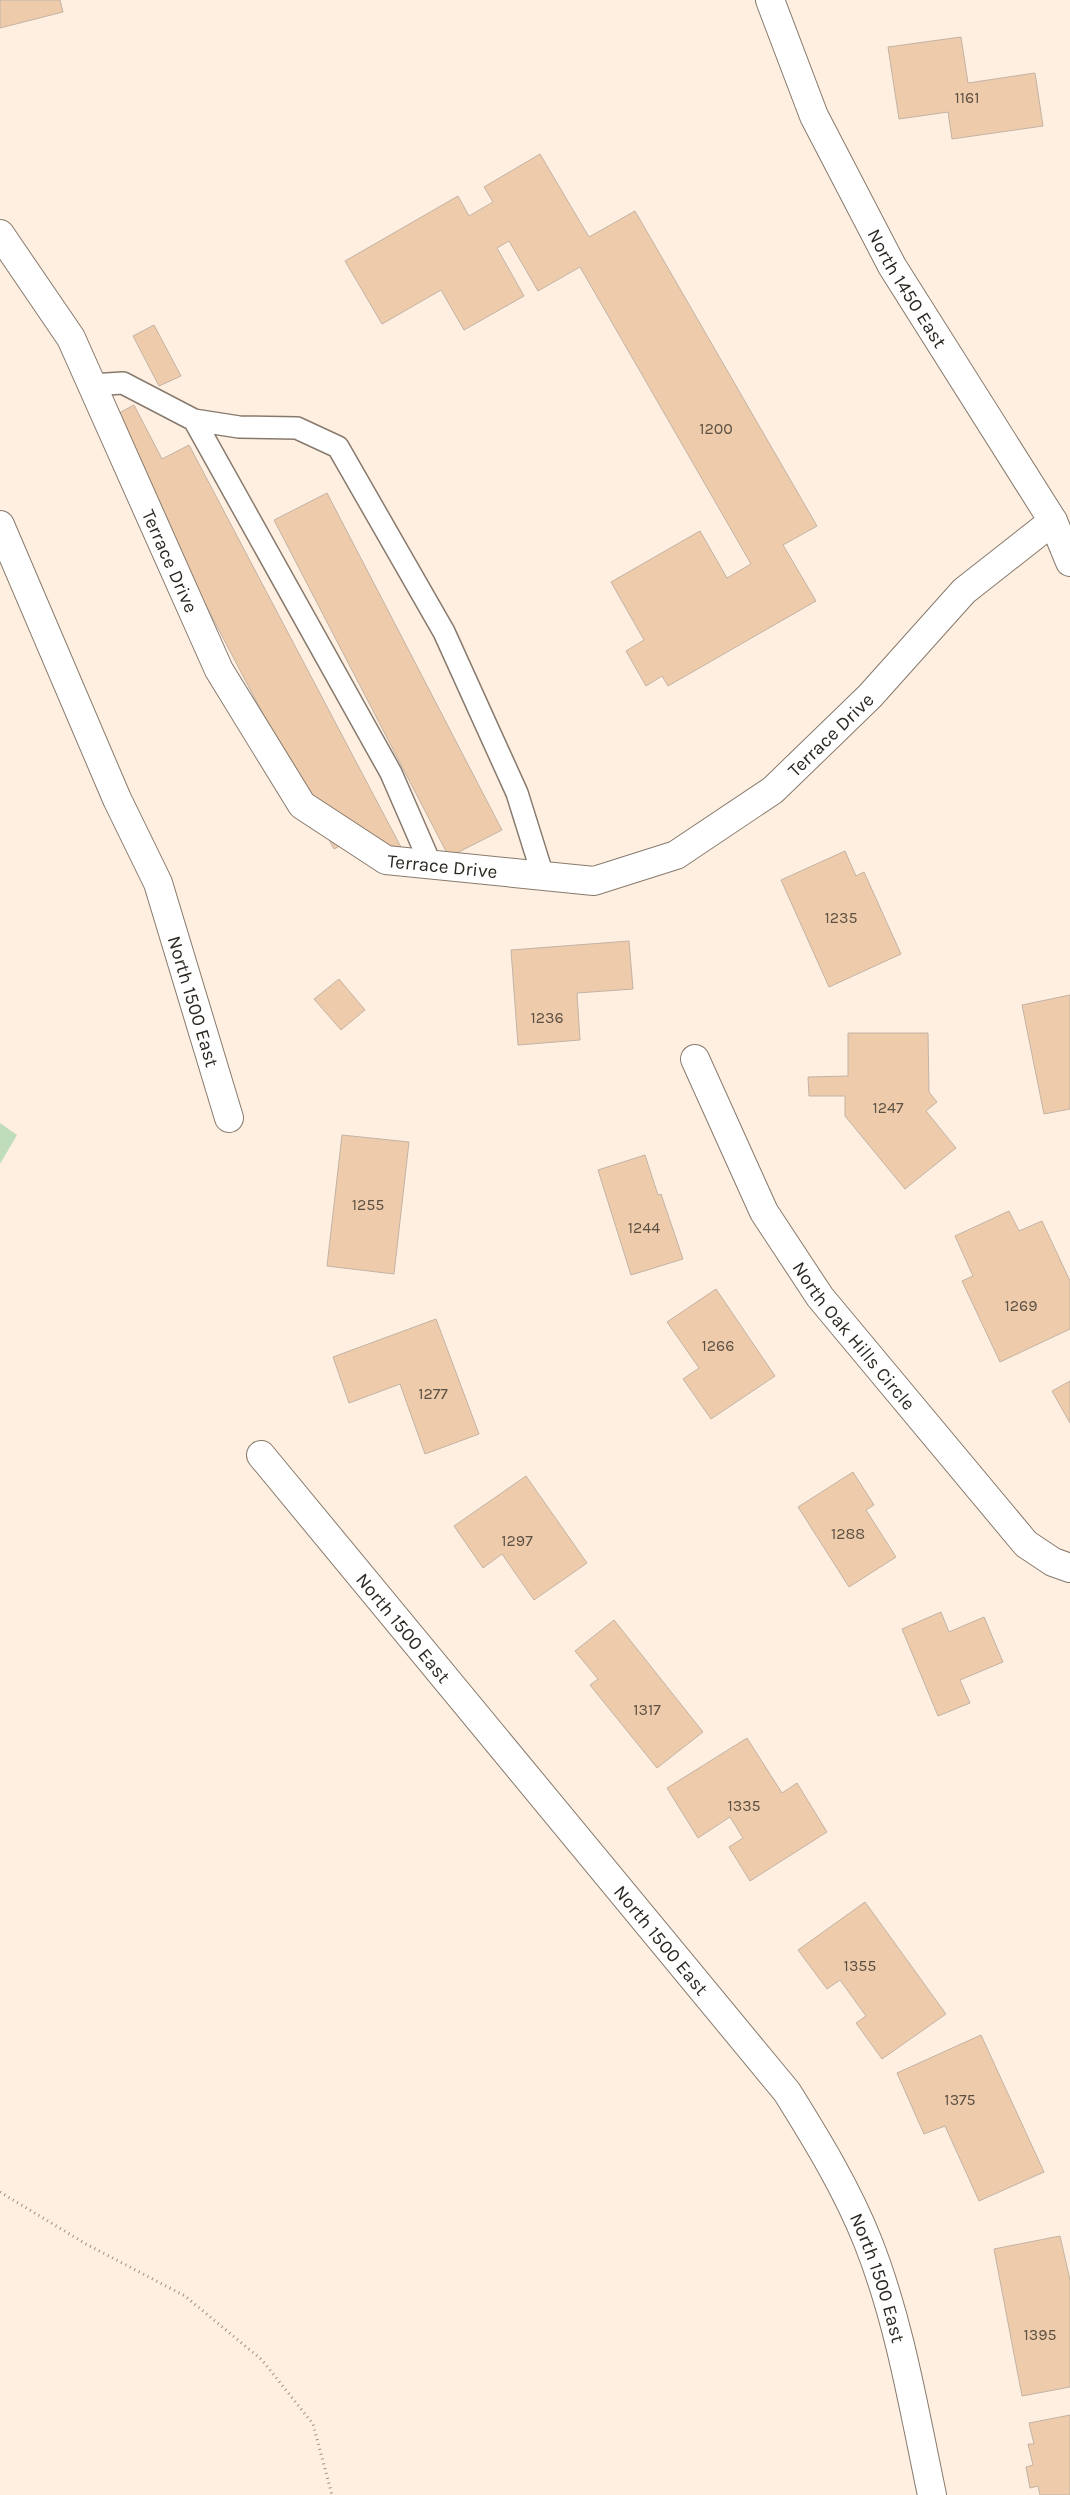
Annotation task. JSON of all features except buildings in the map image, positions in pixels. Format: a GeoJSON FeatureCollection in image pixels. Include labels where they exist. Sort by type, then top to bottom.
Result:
{"type":"FeatureCollection","features":[{"type":"Feature","properties":{"kind":"street","name":"North 1450 East"},"geometry":{"type":"LineString","coordinates":[[770,0],[814,116],[892,266],[1053,521],[1070,562]]}},
{"type":"Feature","properties":{"kind":"street","name":"Terrace Drive"},"geometry":{"type":"LineString","coordinates":[[0,234],[71,338],[219,670],[302,805],[386,860],[594,881],[676,855],[773,790],[870,696],[964,591],[1053,521]]}},
{"type":"Feature","properties":{"kind":"street","name":"North 1500 East"},"geometry":{"type":"LineString","coordinates":[[0,525],[117,799],[158,883],[229,1118]]}},
{"type":"Feature","properties":{"kind":"street","name":"North Oak Hills Circle"},"geometry":{"type":"LineString","coordinates":[[696,1059],[764,1212],[820,1297],[1026,1544],[1053,1562],[1070,1568]]}},
{"type":"Feature","properties":{"kind":"street","name":"North 1500 East"},"geometry":{"type":"LineString","coordinates":[[261,1455],[786,2092],[831,2164],[868,2241],[893,2313],[932,2495]]}},
{"type":"Feature","properties":{"kind":"lane"},"geometry":{"type":"LineString","coordinates":[[91,385],[123,383],[194,420],[239,427],[297,428],[338,447],[444,632],[517,793],[543,876]]}},
{"type":"Feature","properties":{"kind":"lane"},"geometry":{"type":"LineString","coordinates":[[194,420],[391,773],[431,865]]}},
{"type":"Feature","properties":{"kind":"path"},"geometry":{"type":"LineString","coordinates":[[0,2192],[86,2244],[185,2296],[262,2360],[313,2424],[332,2495]]}},
{"type":"Feature","properties":{"kind":"green space"},"geometry":{"type":"Polygon","coordinates":[[[0,1123],[17,1135],[0,1164],[0,1123]]]}}]}
